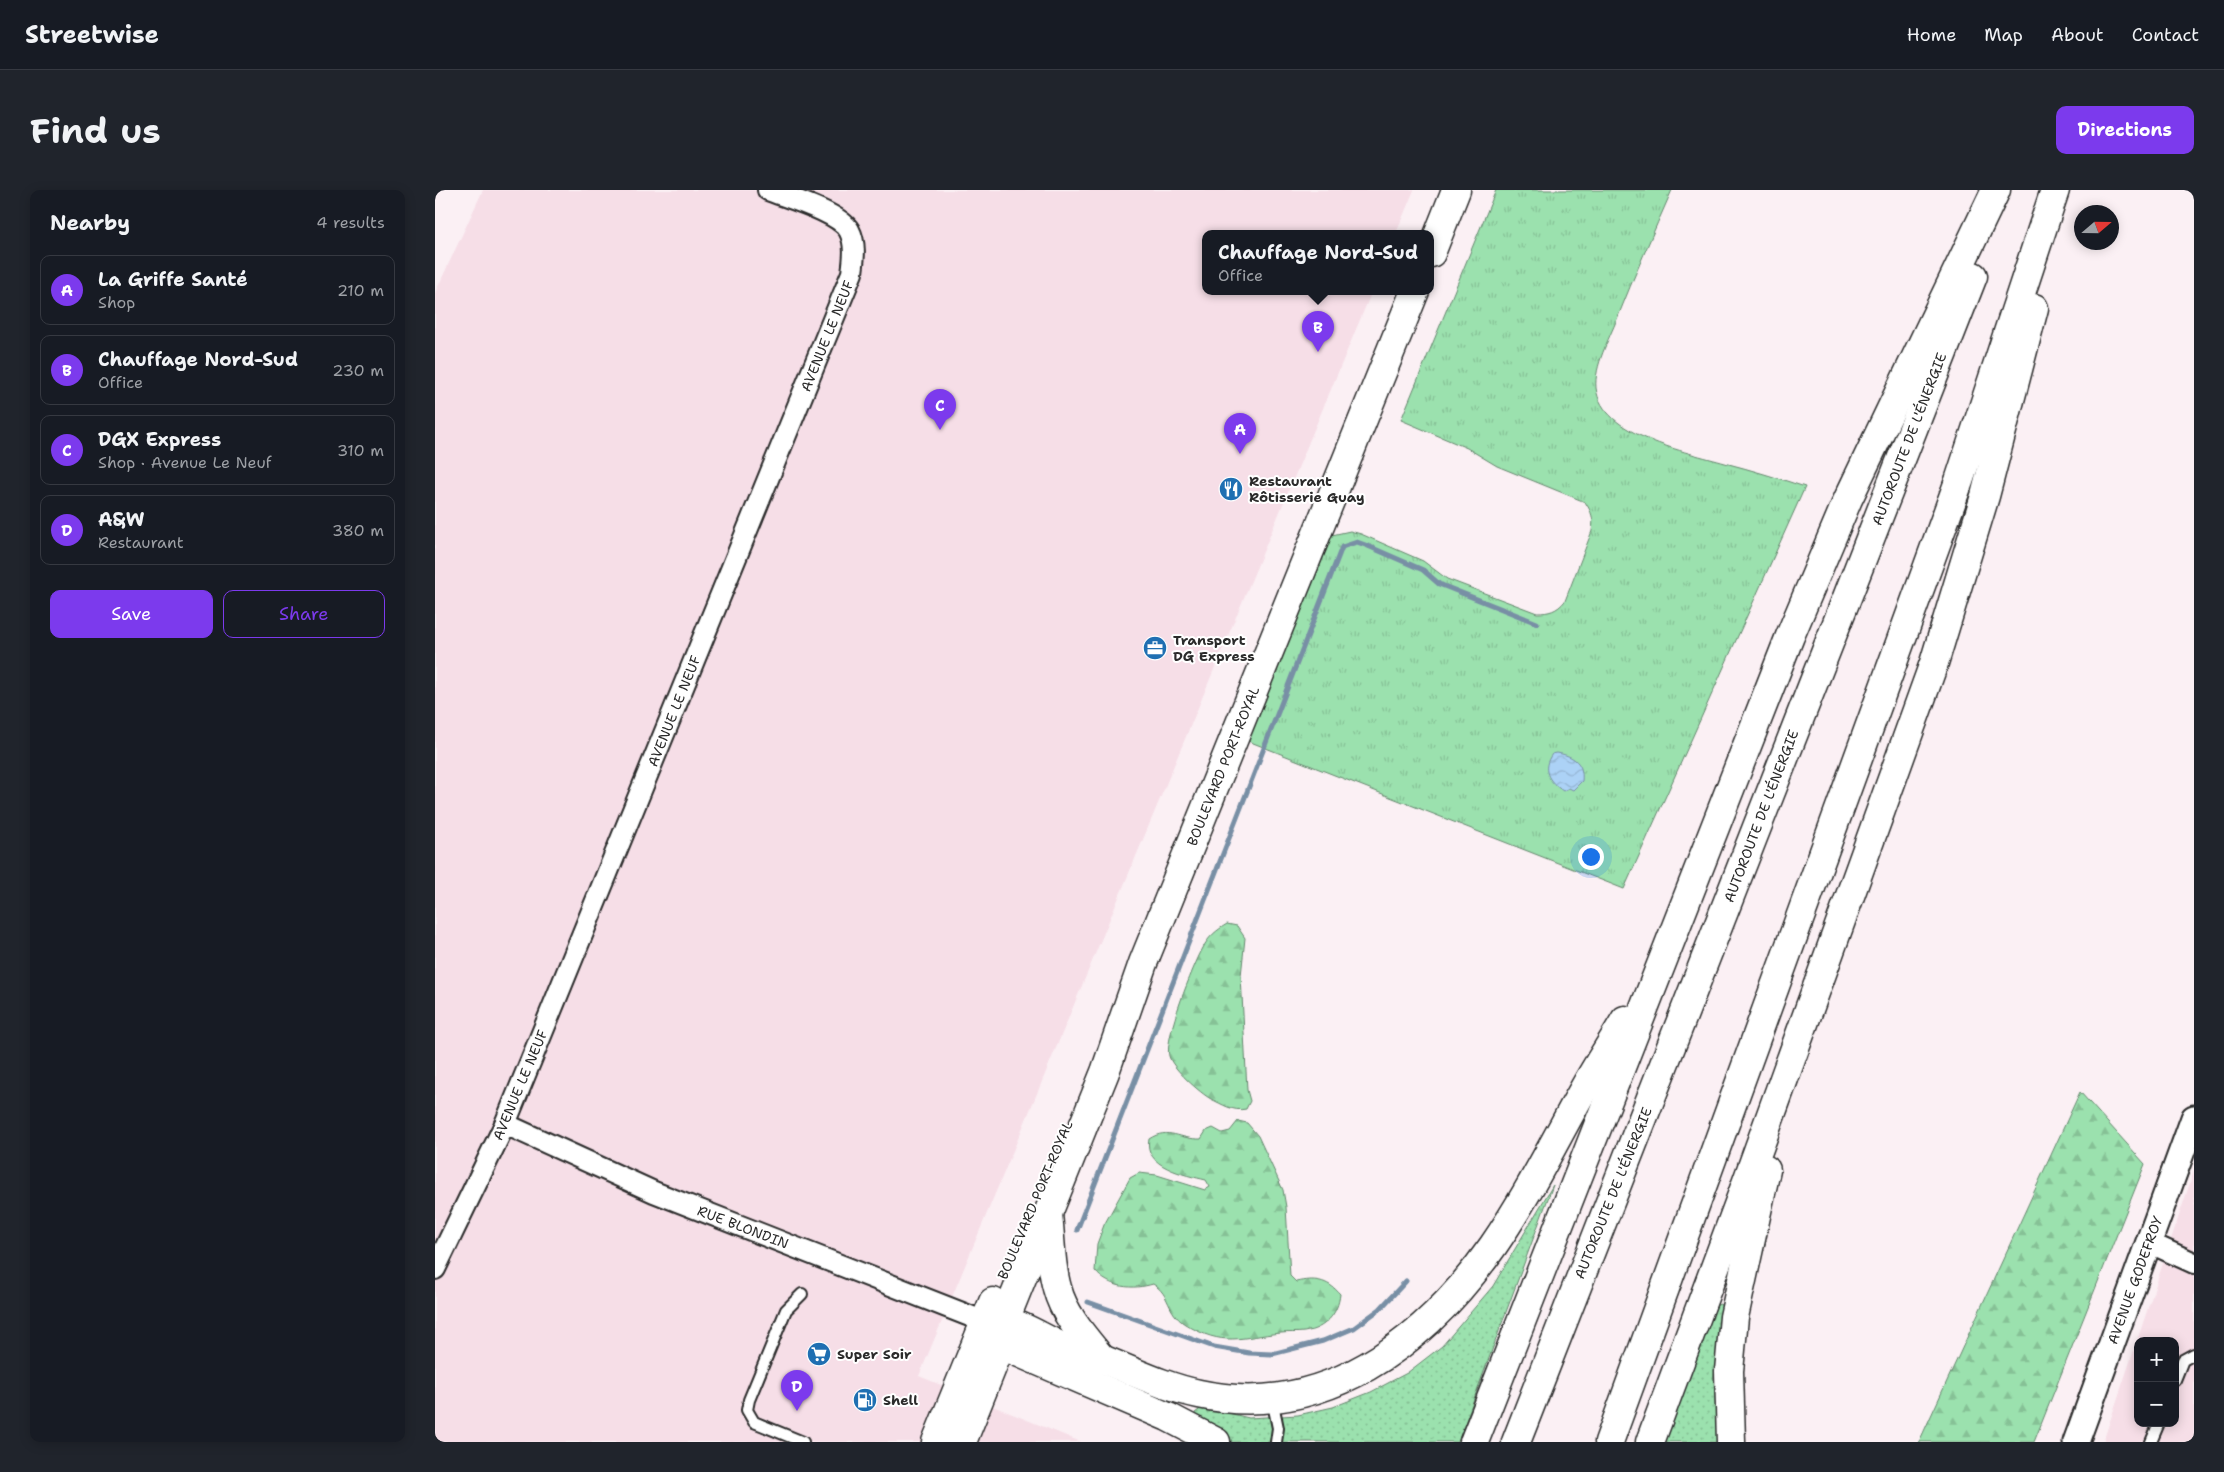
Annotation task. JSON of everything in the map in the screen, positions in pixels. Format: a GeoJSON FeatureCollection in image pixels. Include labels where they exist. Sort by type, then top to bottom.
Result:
{"type":"FeatureCollection","features":[{"type":"Feature","properties":{"kind":"main road"},"geometry":{"type":"LineString","coordinates":[[1434,245],[1456,190]]}},
{"type":"Feature","properties":{"kind":"main road"},"geometry":{"type":"LineString","coordinates":[[1474,1442],[1776,670],[1844,508],[1996,190]]}},
{"type":"Feature","properties":{"kind":"main road","name":"AUTOROUTE DE L'ÉNERGIE"},"geometry":{"type":"LineString","coordinates":[[1516,1442],[1932,382],[2005,190]]}},
{"type":"Feature","properties":{"kind":"main road"},"geometry":{"type":"LineString","coordinates":[[1609,1442],[1959,481],[2055,190]]}},
{"type":"Feature","properties":{"kind":"main road"},"geometry":{"type":"LineString","coordinates":[[1651,1442],[1905,746],[1956,595],[1985,496],[2065,190]]}},
{"type":"Feature","properties":{"kind":"main road","name":"BOULEVARD PORT-ROYAL"},"geometry":{"type":"LineString","coordinates":[[962,1442],[1051,1159],[1143,962],[1413,295]]}},
{"type":"Feature","properties":{"kind":"main road"},"geometry":{"type":"LineString","coordinates":[[997,1329],[1101,1359],[1151,1380],[1199,1394],[1236,1399],[1272,1399],[1319,1390],[1356,1373],[1403,1341],[1451,1297],[1492,1246],[1522,1201],[1582,1091],[1665,954]]}},
{"type":"Feature","properties":{"kind":"main road","name":"BOULEVARD PORT-ROYAL"},"geometry":{"type":"LineString","coordinates":[[936,1442],[997,1329],[1048,1215],[1105,1072],[1143,962]]}},
{"type":"Feature","properties":{"kind":"main road"},"geometry":{"type":"LineString","coordinates":[[1731,1442],[1729,1380],[1734,1317],[1787,1071]]}},
{"type":"Feature","properties":{"kind":"main road"},"geometry":{"type":"LineString","coordinates":[[1048,1215],[1054,1274],[1060,1298],[1079,1331],[1101,1359]]}},
{"type":"Feature","properties":{"kind":"main road"},"geometry":{"type":"LineString","coordinates":[[997,1329],[1216,1442]]}},
{"type":"Feature","properties":{"kind":"street","name":"AVENUE LE NEUF"},"geometry":{"type":"LineString","coordinates":[[435,1269],[505,1124],[853,273],[855,252],[848,230],[829,214],[768,190]]}},
{"type":"Feature","properties":{"kind":"street","name":"AVENUE GODEFROY"},"geometry":{"type":"LineString","coordinates":[[2076,1442],[2194,1118]]}},
{"type":"Feature","properties":{"kind":"street","name":"RUE BLONDIN"},"geometry":{"type":"LineString","coordinates":[[505,1124],[654,1192],[997,1329]]}},
{"type":"Feature","properties":{"kind":"street"},"geometry":{"type":"LineString","coordinates":[[2148,1242],[2194,1263]]}},
{"type":"Feature","properties":{"kind":"lane"},"geometry":{"type":"LineString","coordinates":[[802,1294],[786,1310],[749,1400],[747,1410],[754,1422],[803,1442]]}},
{"type":"Feature","properties":{"kind":"lane"},"geometry":{"type":"LineString","coordinates":[[2179,1370],[2183,1360],[2190,1354],[2194,1354]]}},
{"type":"Feature","properties":{"kind":"lane"},"geometry":{"type":"LineString","coordinates":[[1272,1399],[1277,1428],[1276,1442]]}},
{"type":"Feature","properties":{"kind":"lane"},"geometry":{"type":"LineString","coordinates":[[2151,1442],[2157,1427]]}},
{"type":"Feature","properties":{"kind":"shaded area"},"geometry":{"type":"Polygon","coordinates":[[[483,190],[1414,190],[1397,230],[1202,230],[1202,295],[1370,295],[919,1376],[1081,1442],[435,1442],[435,293],[483,190]]]}},
{"type":"Feature","properties":{"kind":"shaded area"},"geometry":{"type":"Polygon","coordinates":[[[2194,1171],[2194,1442],[2103,1442],[2134,1350],[2134,1427],[2179,1427],[2179,1337],[2138,1337],[2194,1171]]]}},
{"type":"Feature","properties":{"kind":"green space"},"geometry":{"type":"Polygon","coordinates":[[[1496,190],[1672,190],[1606,344],[1597,371],[1596,388],[1602,405],[1613,418],[1629,430],[1649,439],[1669,447],[1805,487],[1624,889],[1248,741],[1332,535],[1350,531],[1361,534],[1423,561],[1447,579],[1537,613],[1553,611],[1565,601],[1592,531],[1592,516],[1585,502],[1497,466],[1467,448],[1401,420],[1496,190]]]}},
{"type":"Feature","properties":{"kind":"green space"},"geometry":{"type":"Polygon","coordinates":[[[1227,924],[1237,926],[1245,938],[1241,976],[1247,1090],[1250,1101],[1246,1109],[1241,1110],[1228,1107],[1206,1096],[1175,1067],[1169,1056],[1171,1034],[1175,1019],[1198,957],[1207,940],[1227,924]]]}},
{"type":"Feature","properties":{"kind":"green space"},"geometry":{"type":"Polygon","coordinates":[[[2080,1092],[2145,1164],[2034,1442],[1919,1442],[2080,1092]]]}},
{"type":"Feature","properties":{"kind":"green space"},"geometry":{"type":"Polygon","coordinates":[[[1238,1121],[1247,1123],[1258,1136],[1283,1190],[1286,1207],[1290,1276],[1296,1282],[1320,1281],[1330,1285],[1340,1294],[1333,1314],[1318,1328],[1304,1332],[1232,1339],[1211,1336],[1185,1324],[1179,1319],[1171,1309],[1163,1293],[1153,1284],[1137,1287],[1122,1286],[1107,1281],[1095,1271],[1097,1244],[1104,1225],[1130,1178],[1139,1173],[1157,1175],[1205,1190],[1210,1187],[1206,1180],[1177,1172],[1159,1163],[1152,1157],[1149,1149],[1149,1139],[1156,1135],[1169,1134],[1201,1139],[1206,1131],[1213,1128],[1222,1133],[1230,1131],[1238,1121]]]}},
{"type":"Feature","properties":{"kind":"green space"},"geometry":{"type":"Polygon","coordinates":[[[1553,1185],[1458,1442],[1231,1442],[1195,1419],[1195,1413],[1203,1407],[1249,1418],[1298,1415],[1333,1407],[1371,1392],[1407,1373],[1442,1346],[1493,1286],[1553,1185]]]}},
{"type":"Feature","properties":{"kind":"green space"},"geometry":{"type":"Polygon","coordinates":[[[1720,1304],[1724,1309],[1714,1376],[1717,1442],[1664,1442],[1715,1306],[1720,1304]]]}},
{"type":"Feature","properties":{"kind":"water"},"geometry":{"type":"Polygon","coordinates":[[[1557,753],[1573,758],[1581,769],[1582,781],[1573,790],[1569,788],[1563,791],[1550,779],[1547,765],[1552,754],[1557,753]]]}},
{"type":"Feature","properties":{"kind":"waterway"},"geometry":{"type":"LineString","coordinates":[[1077,1230],[1342,547],[1357,542],[1368,546],[1423,570],[1439,584],[1537,623]]}},
{"type":"Feature","properties":{"kind":"waterway"},"geometry":{"type":"LineString","coordinates":[[1088,1302],[1214,1347],[1249,1353],[1272,1354],[1323,1341],[1354,1328],[1380,1309],[1406,1281]]}},
{"type":"Feature","properties":{"kind":"place","name":"Chauffage Nord-Sud"},"geometry":{"type":"Point","coordinates":[1318,352]}},
{"type":"Feature","properties":{"kind":"place","name":"DGX Express"},"geometry":{"type":"Point","coordinates":[940,430]}},
{"type":"Feature","properties":{"kind":"place","name":"La Griffe Santé"},"geometry":{"type":"Point","coordinates":[1240,454]}},
{"type":"Feature","properties":{"kind":"place","name":"Restaurant Rôtisserie Guay"},"geometry":{"type":"Point","coordinates":[1231,489]}},
{"type":"Feature","properties":{"kind":"place","name":"Transport DG Express"},"geometry":{"type":"Point","coordinates":[1155,648]}},
{"type":"Feature","properties":{"kind":"place","name":"Super Soir"},"geometry":{"type":"Point","coordinates":[819,1354]}},
{"type":"Feature","properties":{"kind":"place","name":"Shell"},"geometry":{"type":"Point","coordinates":[865,1400]}},
{"type":"Feature","properties":{"kind":"place","name":"A&W"},"geometry":{"type":"Point","coordinates":[797,1411]}}]}
